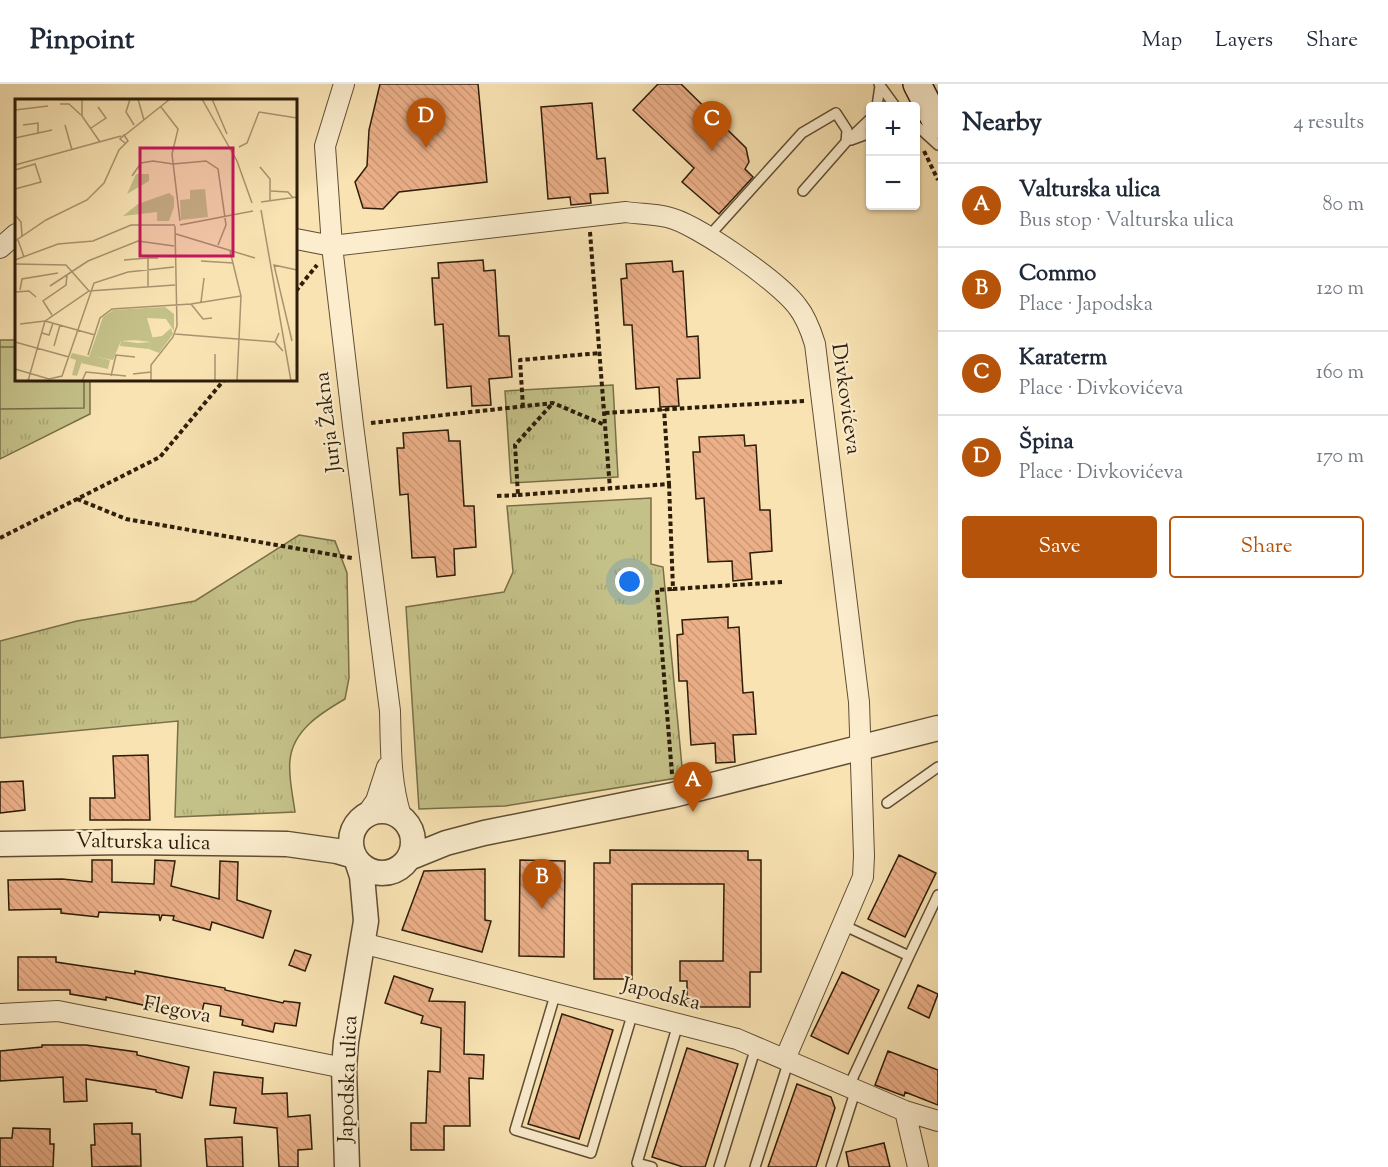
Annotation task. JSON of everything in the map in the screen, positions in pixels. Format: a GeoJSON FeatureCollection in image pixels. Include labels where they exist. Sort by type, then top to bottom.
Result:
{"type":"FeatureCollection","features":[{"type":"Feature","properties":{"kind":"main road"},"geometry":{"type":"LineString","coordinates":[[917,84],[938,125]]}},
{"type":"Feature","properties":{"kind":"street","name":"Jurja Žakna"},"geometry":{"type":"LineString","coordinates":[[344,84],[326,146],[332,246],[390,711],[393,791],[404,820]]}},
{"type":"Feature","properties":{"kind":"street","name":"Divkovićeva"},"geometry":{"type":"LineString","coordinates":[[297,239],[332,246],[626,212],[669,217],[709,236],[770,281],[798,306],[815,344],[823,400],[856,676],[864,816],[863,877],[787,1060]]}},
{"type":"Feature","properties":{"kind":"street"},"geometry":{"type":"LineString","coordinates":[[0,248],[15,235]]}},
{"type":"Feature","properties":{"kind":"street"},"geometry":{"type":"LineString","coordinates":[[484,833],[448,831],[404,820],[384,810],[362,817],[351,837],[351,847],[355,859],[364,868],[384,873],[446,843],[484,833],[673,795],[938,728]]}},
{"type":"Feature","properties":{"kind":"street","name":"Jurja Žakna"},"geometry":{"type":"LineString","coordinates":[[362,817],[375,801],[390,755]]}},
{"type":"Feature","properties":{"kind":"street","name":"Valturska ulica"},"geometry":{"type":"LineString","coordinates":[[287,844],[334,834],[362,817]]}},
{"type":"Feature","properties":{"kind":"street"},"geometry":{"type":"LineString","coordinates":[[402,864],[414,840],[404,820]]}},
{"type":"Feature","properties":{"kind":"street","name":"Valturska ulica"},"geometry":{"type":"LineString","coordinates":[[0,844],[125,842],[287,844],[337,851],[355,859]]}},
{"type":"Feature","properties":{"kind":"street","name":"Japodska ulica"},"geometry":{"type":"LineString","coordinates":[[347,1167],[344,1068],[347,1025],[364,932],[362,876],[355,859]]}},
{"type":"Feature","properties":{"kind":"street","name":"Japodska ulica"},"geometry":{"type":"LineString","coordinates":[[364,932],[402,864]]}},
{"type":"Feature","properties":{"kind":"street","name":"Japodska"},"geometry":{"type":"LineString","coordinates":[[364,932],[556,992],[737,1039],[905,1111],[938,1121]]}},
{"type":"Feature","properties":{"kind":"street","name":"Flegova"},"geometry":{"type":"LineString","coordinates":[[0,1014],[58,1011],[344,1068]]}},
{"type":"Feature","properties":{"kind":"street"},"geometry":{"type":"LineString","coordinates":[[905,1111],[918,1167]]}},
{"type":"Feature","properties":{"kind":"lane"},"geometry":{"type":"LineString","coordinates":[[877,102],[879,85]]}},
{"type":"Feature","properties":{"kind":"lane"},"geometry":{"type":"LineString","coordinates":[[879,85],[892,102]]}},
{"type":"Feature","properties":{"kind":"lane"},"geometry":{"type":"LineString","coordinates":[[709,236],[802,133],[836,113],[847,130],[846,142]]}},
{"type":"Feature","properties":{"kind":"lane"},"geometry":{"type":"LineString","coordinates":[[804,191],[846,142],[866,123]]}},
{"type":"Feature","properties":{"kind":"lane"},"geometry":{"type":"LineString","coordinates":[[920,129],[938,145]]}},
{"type":"Feature","properties":{"kind":"lane"},"geometry":{"type":"LineString","coordinates":[[846,142],[866,134]]}},
{"type":"Feature","properties":{"kind":"lane"},"geometry":{"type":"LineString","coordinates":[[887,803],[938,767]]}},
{"type":"Feature","properties":{"kind":"lane"},"geometry":{"type":"LineString","coordinates":[[831,1167],[852,1088],[938,895]]}},
{"type":"Feature","properties":{"kind":"lane"},"geometry":{"type":"LineString","coordinates":[[843,925],[909,956]]}},
{"type":"Feature","properties":{"kind":"lane"},"geometry":{"type":"LineString","coordinates":[[556,992],[515,1130],[591,1153],[633,1012]]}},
{"type":"Feature","properties":{"kind":"lane"},"geometry":{"type":"LineString","coordinates":[[652,1167],[637,1163],[678,1024]]}},
{"type":"Feature","properties":{"kind":"lane"},"geometry":{"type":"LineString","coordinates":[[718,1167],[756,1047]]}},
{"type":"Feature","properties":{"kind":"lane"},"geometry":{"type":"LineString","coordinates":[[755,1167],[787,1060]]}},
{"type":"Feature","properties":{"kind":"path"},"geometry":{"type":"LineString","coordinates":[[923,149],[938,180]]}},
{"type":"Feature","properties":{"kind":"path"},"geometry":{"type":"LineString","coordinates":[[589,216],[610,489]]}},
{"type":"Feature","properties":{"kind":"path"},"geometry":{"type":"LineString","coordinates":[[523,406],[520,360],[600,353]]}},
{"type":"Feature","properties":{"kind":"path"},"geometry":{"type":"LineString","coordinates":[[0,538],[160,458],[223,381]]}},
{"type":"Feature","properties":{"kind":"path"},"geometry":{"type":"LineString","coordinates":[[605,413],[823,400]]}},
{"type":"Feature","properties":{"kind":"path"},"geometry":{"type":"LineString","coordinates":[[353,425],[553,403],[606,425]]}},
{"type":"Feature","properties":{"kind":"path"},"geometry":{"type":"LineString","coordinates":[[518,495],[515,445],[553,403]]}},
{"type":"Feature","properties":{"kind":"path"},"geometry":{"type":"LineString","coordinates":[[664,409],[673,589]]}},
{"type":"Feature","properties":{"kind":"path"},"geometry":{"type":"LineString","coordinates":[[497,496],[669,484]]}},
{"type":"Feature","properties":{"kind":"path"},"geometry":{"type":"LineString","coordinates":[[77,499],[126,519],[371,561]]}},
{"type":"Feature","properties":{"kind":"path"},"geometry":{"type":"LineString","coordinates":[[673,795],[657,590],[782,582]]}},
{"type":"Feature","properties":{"kind":"green space"},"geometry":{"type":"Polygon","coordinates":[[[0,340],[15,340],[15,381],[90,381],[90,414],[0,459],[0,340]]]}},
{"type":"Feature","properties":{"kind":"green space"},"geometry":{"type":"Polygon","coordinates":[[[0,347],[15,347],[15,381],[84,381],[84,408],[0,409],[0,347]]]}},
{"type":"Feature","properties":{"kind":"green space"},"geometry":{"type":"Polygon","coordinates":[[[613,385],[618,477],[511,483],[505,391],[613,385]]]}},
{"type":"Feature","properties":{"kind":"green space"},"geometry":{"type":"Polygon","coordinates":[[[651,498],[651,564],[663,567],[683,777],[505,806],[419,809],[406,607],[504,592],[513,572],[507,506],[651,498]]]}},
{"type":"Feature","properties":{"kind":"green space"},"geometry":{"type":"Polygon","coordinates":[[[299,535],[335,541],[347,573],[349,678],[345,699],[327,710],[302,731],[292,749],[290,772],[295,812],[175,817],[178,721],[0,738],[0,641],[77,621],[195,601],[299,535]]]}},
{"type":"Feature","properties":{"kind":"building"},"geometry":{"type":"Polygon","coordinates":[[[380,84],[478,84],[487,182],[399,192],[383,209],[363,208],[355,182],[367,166],[369,130],[380,84]]]}},
{"type":"Feature","properties":{"kind":"building"},"geometry":{"type":"Polygon","coordinates":[[[658,84],[681,84],[746,148],[749,162],[745,169],[753,177],[719,214],[682,182],[694,168],[633,110],[658,84]]]}},
{"type":"Feature","properties":{"kind":"building"},"geometry":{"type":"Polygon","coordinates":[[[592,103],[597,159],[605,158],[608,193],[590,194],[591,203],[571,205],[570,197],[548,199],[541,107],[592,103]]]}},
{"type":"Feature","properties":{"kind":"building"},"geometry":{"type":"Polygon","coordinates":[[[483,260],[484,271],[495,270],[499,336],[509,336],[512,377],[489,379],[491,405],[472,406],[471,386],[447,388],[443,324],[435,325],[432,278],[439,278],[438,263],[483,260]]]}},
{"type":"Feature","properties":{"kind":"building"},"geometry":{"type":"Polygon","coordinates":[[[672,261],[673,272],[683,271],[687,337],[698,336],[700,378],[677,379],[679,406],[660,407],[659,387],[636,389],[632,325],[624,325],[621,279],[627,278],[626,264],[672,261]]]}},
{"type":"Feature","properties":{"kind":"building"},"geometry":{"type":"Polygon","coordinates":[[[448,430],[449,441],[460,441],[464,506],[474,506],[476,547],[454,549],[455,575],[437,577],[435,557],[412,558],[408,494],[400,495],[397,448],[404,448],[403,433],[448,430]]]}},
{"type":"Feature","properties":{"kind":"building"},"geometry":{"type":"Polygon","coordinates":[[[744,435],[745,446],[756,445],[760,510],[770,510],[772,551],[750,553],[752,579],[733,581],[732,561],[708,562],[704,498],[696,499],[693,452],[700,452],[699,437],[744,435]]]}},
{"type":"Feature","properties":{"kind":"building"},"geometry":{"type":"Polygon","coordinates":[[[728,617],[728,628],[739,627],[743,693],[753,692],[756,734],[733,735],[735,762],[716,763],[715,743],[691,745],[687,681],[679,681],[677,635],[683,634],[682,620],[728,617]]]}},
{"type":"Feature","properties":{"kind":"building"},"geometry":{"type":"Polygon","coordinates":[[[148,755],[150,820],[90,820],[90,798],[115,798],[113,756],[148,755]]]}},
{"type":"Feature","properties":{"kind":"building"},"geometry":{"type":"Polygon","coordinates":[[[23,781],[25,810],[0,813],[0,782],[23,781]]]}},
{"type":"Feature","properties":{"kind":"building"},"geometry":{"type":"Polygon","coordinates":[[[610,850],[748,851],[748,860],[761,860],[761,972],[750,972],[750,1007],[687,1007],[687,981],[680,981],[680,961],[723,961],[724,884],[632,884],[632,979],[594,979],[594,863],[610,863],[610,850]]]}},
{"type":"Feature","properties":{"kind":"building"},"geometry":{"type":"Polygon","coordinates":[[[899,855],[936,873],[905,937],[868,919],[899,855]]]}},
{"type":"Feature","properties":{"kind":"building"},"geometry":{"type":"Polygon","coordinates":[[[92,860],[112,860],[112,882],[154,884],[155,860],[175,861],[171,886],[219,899],[220,861],[238,862],[237,900],[271,911],[263,938],[212,922],[210,930],[173,920],[174,916],[162,915],[160,921],[159,915],[99,912],[98,917],[61,913],[61,909],[9,910],[8,880],[62,879],[92,882],[92,860]]]}},
{"type":"Feature","properties":{"kind":"building"},"geometry":{"type":"Polygon","coordinates":[[[520,860],[565,861],[564,957],[519,956],[520,860]]]}},
{"type":"Feature","properties":{"kind":"building"},"geometry":{"type":"Polygon","coordinates":[[[485,869],[485,920],[491,921],[482,952],[402,930],[424,871],[485,869]]]}},
{"type":"Feature","properties":{"kind":"building"},"geometry":{"type":"Polygon","coordinates":[[[295,950],[311,955],[305,971],[289,965],[295,950]]]}},
{"type":"Feature","properties":{"kind":"building"},"geometry":{"type":"Polygon","coordinates":[[[18,957],[56,957],[56,962],[135,974],[135,971],[225,988],[225,990],[283,1003],[284,1001],[300,1003],[296,1026],[275,1023],[273,1032],[242,1025],[243,1020],[220,1016],[221,1006],[204,1003],[202,1012],[167,1005],[166,1010],[106,997],[106,1000],[70,994],[70,990],[18,990],[18,957]]]}},
{"type":"Feature","properties":{"kind":"building"},"geometry":{"type":"Polygon","coordinates":[[[842,972],[879,990],[848,1054],[811,1036],[842,972]]]}},
{"type":"Feature","properties":{"kind":"building"},"geometry":{"type":"Polygon","coordinates":[[[394,976],[433,989],[429,1001],[465,1002],[464,1054],[484,1055],[483,1079],[469,1078],[470,1126],[444,1126],[444,1150],[411,1150],[411,1123],[426,1123],[428,1071],[440,1072],[441,1028],[421,1023],[423,1016],[385,1003],[394,976]]]}},
{"type":"Feature","properties":{"kind":"building"},"geometry":{"type":"Polygon","coordinates":[[[918,985],[938,994],[929,1018],[908,1008],[918,985]]]}},
{"type":"Feature","properties":{"kind":"building"},"geometry":{"type":"Polygon","coordinates":[[[562,1014],[613,1030],[579,1139],[528,1124],[562,1014]]]}},
{"type":"Feature","properties":{"kind":"building"},"geometry":{"type":"Polygon","coordinates":[[[42,1045],[86,1045],[137,1052],[137,1055],[189,1067],[182,1098],[156,1092],[156,1090],[86,1079],[87,1101],[64,1102],[63,1077],[0,1081],[0,1051],[42,1047],[42,1045]]]}},
{"type":"Feature","properties":{"kind":"building"},"geometry":{"type":"Polygon","coordinates":[[[687,1048],[738,1064],[705,1167],[683,1167],[652,1157],[687,1048]]]}},
{"type":"Feature","properties":{"kind":"building"},"geometry":{"type":"Polygon","coordinates":[[[888,1051],[938,1070],[938,1105],[905,1092],[904,1096],[875,1085],[888,1051]]]}},
{"type":"Feature","properties":{"kind":"building"},"geometry":{"type":"Polygon","coordinates":[[[214,1072],[263,1078],[262,1094],[287,1093],[288,1117],[310,1115],[312,1149],[298,1150],[298,1167],[279,1167],[277,1128],[234,1123],[236,1108],[210,1105],[214,1072]]]}},
{"type":"Feature","properties":{"kind":"building"},"geometry":{"type":"Polygon","coordinates":[[[797,1084],[831,1097],[835,1108],[816,1167],[768,1167],[797,1084]]]}},
{"type":"Feature","properties":{"kind":"building"},"geometry":{"type":"Polygon","coordinates":[[[132,1123],[132,1134],[140,1134],[141,1166],[92,1167],[91,1145],[95,1145],[94,1124],[132,1123]]]}},
{"type":"Feature","properties":{"kind":"building"},"geometry":{"type":"Polygon","coordinates":[[[13,1128],[50,1129],[50,1144],[54,1144],[53,1167],[0,1167],[0,1138],[12,1138],[13,1128]]]}},
{"type":"Feature","properties":{"kind":"building"},"geometry":{"type":"Polygon","coordinates":[[[242,1137],[243,1167],[207,1167],[205,1139],[242,1137]]]}},
{"type":"Feature","properties":{"kind":"building"},"geometry":{"type":"Polygon","coordinates":[[[884,1143],[890,1167],[849,1167],[846,1152],[884,1143]]]}},
{"type":"Feature","properties":{"kind":"place","name":"Špina"},"geometry":{"type":"Point","coordinates":[426,148]}},
{"type":"Feature","properties":{"kind":"place","name":"Karaterm"},"geometry":{"type":"Point","coordinates":[712,151]}},
{"type":"Feature","properties":{"kind":"place","name":"Valturska ulica"},"geometry":{"type":"Point","coordinates":[693,812]}},
{"type":"Feature","properties":{"kind":"place","name":"Commo"},"geometry":{"type":"Point","coordinates":[542,909]}}]}
